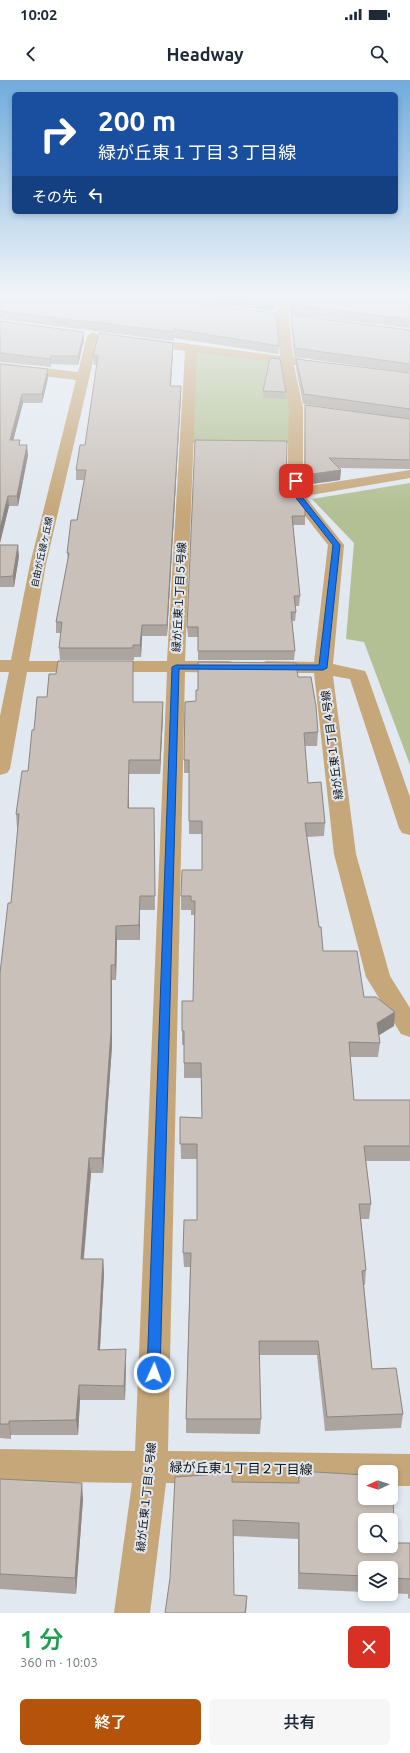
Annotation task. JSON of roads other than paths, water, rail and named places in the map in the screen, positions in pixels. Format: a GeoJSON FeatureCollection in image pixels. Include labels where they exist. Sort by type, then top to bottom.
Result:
{"type":"FeatureCollection","features":[{"type":"Feature","properties":{"kind":"street"},"geometry":{"type":"LineString","coordinates":[[4,368],[83,377]]}},
{"type":"Feature","properties":{"kind":"street","name":"自由が丘緑ヶ丘線"},"geometry":{"type":"LineString","coordinates":[[0,769],[38,564],[85,368]]}},
{"type":"Feature","properties":{"kind":"street","name":"緑が丘東１丁目５号線"},"geometry":{"type":"LineString","coordinates":[[132,1613],[151,1467],[176,667],[194,443],[192,368]]}},
{"type":"Feature","properties":{"kind":"street"},"geometry":{"type":"LineString","coordinates":[[289,368],[303,409],[288,443],[296,493],[410,474]]}},
{"type":"Feature","properties":{"kind":"street","name":"緑が丘東１丁目４号線"},"geometry":{"type":"LineString","coordinates":[[296,493],[336,545],[323,668],[345,854],[378,977],[410,1028]]}},
{"type":"Feature","properties":{"kind":"street"},"geometry":{"type":"LineString","coordinates":[[0,666],[323,668],[358,674],[409,822]]}},
{"type":"Feature","properties":{"kind":"street","name":"緑が丘東１丁目２丁目線"},"geometry":{"type":"LineString","coordinates":[[0,1465],[410,1470]]}}]}
